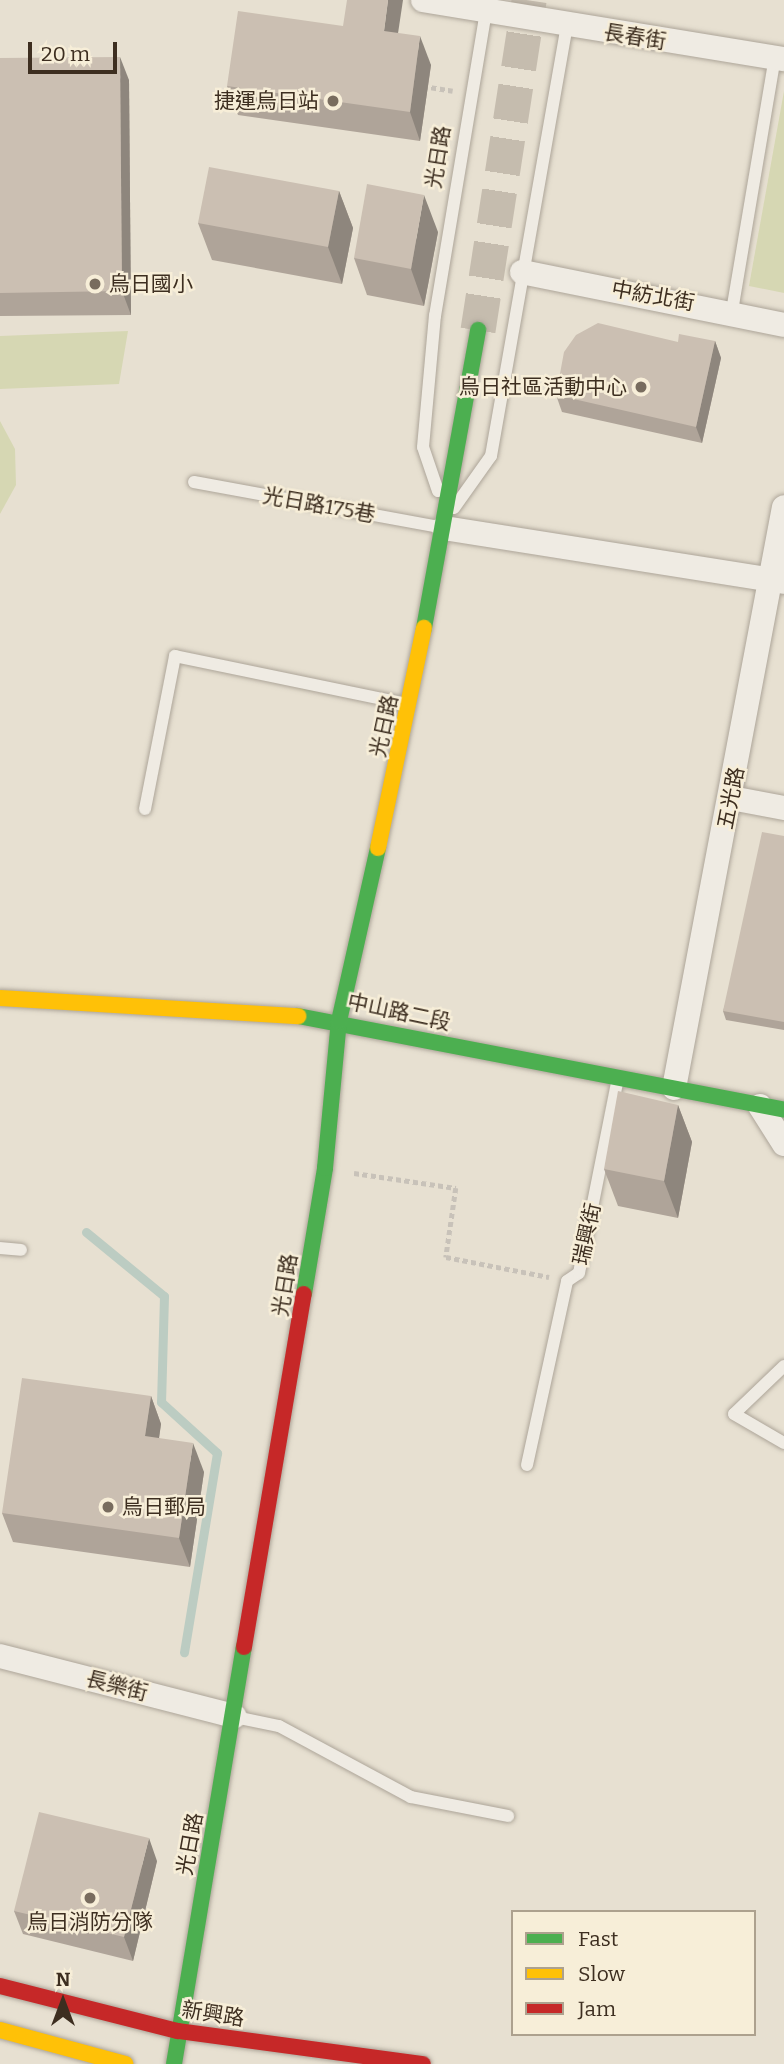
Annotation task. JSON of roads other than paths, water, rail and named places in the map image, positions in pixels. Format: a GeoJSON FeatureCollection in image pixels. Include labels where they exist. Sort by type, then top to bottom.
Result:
{"type":"FeatureCollection","features":[{"type":"Feature","properties":{"kind":"main road","name":"光日路"},"geometry":{"type":"LineString","coordinates":[[174,2064],[326,1168],[339,1021],[410,705],[478,330]]}},
{"type":"Feature","properties":{"kind":"main road","name":"中山路二段"},"geometry":{"type":"LineString","coordinates":[[0,998],[269,1010],[339,1021],[772,1108]]}},
{"type":"Feature","properties":{"kind":"main road","name":"新興路"},"geometry":{"type":"LineString","coordinates":[[0,1986],[178,2031],[423,2064]]}},
{"type":"Feature","properties":{"kind":"main road"},"geometry":{"type":"LineString","coordinates":[[0,2030],[125,2064]]}},
{"type":"Feature","properties":{"kind":"street","name":"長春街"},"geometry":{"type":"LineString","coordinates":[[423,0],[568,27],[779,59]]}},
{"type":"Feature","properties":{"kind":"street","name":"中紡北街"},"geometry":{"type":"LineString","coordinates":[[522,272],[732,311],[784,325]]}},
{"type":"Feature","properties":{"kind":"street","name":"五光路"},"geometry":{"type":"LineString","coordinates":[[674,1087],[731,798],[778,581],[784,507]]}},
{"type":"Feature","properties":{"kind":"street"},"geometry":{"type":"LineString","coordinates":[[445,521],[778,581]]}},
{"type":"Feature","properties":{"kind":"street"},"geometry":{"type":"LineString","coordinates":[[731,798],[784,808]]}},
{"type":"Feature","properties":{"kind":"street"},"geometry":{"type":"LineString","coordinates":[[772,1108],[784,1144]]}},
{"type":"Feature","properties":{"kind":"street","name":"長樂街"},"geometry":{"type":"LineString","coordinates":[[0,1656],[234,1716]]}},
{"type":"Feature","properties":{"kind":"lane","name":"光日路"},"geometry":{"type":"LineString","coordinates":[[445,521],[423,447],[469,94],[486,12]]}},
{"type":"Feature","properties":{"kind":"lane"},"geometry":{"type":"LineString","coordinates":[[445,521],[468,496],[491,456],[568,27]]}},
{"type":"Feature","properties":{"kind":"lane"},"geometry":{"type":"LineString","coordinates":[[732,311],[779,59]]}},
{"type":"Feature","properties":{"kind":"lane","name":"光日路175巷"},"geometry":{"type":"LineString","coordinates":[[194,482],[445,521]]}},
{"type":"Feature","properties":{"kind":"lane"},"geometry":{"type":"LineString","coordinates":[[145,808],[175,656],[410,705]]}},
{"type":"Feature","properties":{"kind":"lane","name":"瑞興街"},"geometry":{"type":"LineString","coordinates":[[527,1465],[568,1281],[579,1273],[618,1078]]}},
{"type":"Feature","properties":{"kind":"lane"},"geometry":{"type":"LineString","coordinates":[[0,1248],[21,1250]]}},
{"type":"Feature","properties":{"kind":"lane"},"geometry":{"type":"LineString","coordinates":[[784,1366],[734,1414],[784,1443]]}},
{"type":"Feature","properties":{"kind":"lane"},"geometry":{"type":"LineString","coordinates":[[234,1716],[279,1726],[411,1797],[508,1816]]}},
{"type":"Feature","properties":{"kind":"waterway"},"geometry":{"type":"LineString","coordinates":[[86,1232],[164,1296],[161,1402],[217,1453],[184,1652]]}},
{"type":"Feature","properties":{"kind":"tunnel"},"geometry":{"type":"LineString","coordinates":[[478,330],[529,0]]}},
{"type":"Feature","properties":{"kind":"place","name":"捷運烏日站"},"geometry":{"type":"Point","coordinates":[333,101]}},
{"type":"Feature","properties":{"kind":"place","name":"烏日國小"},"geometry":{"type":"Point","coordinates":[95,284]}},
{"type":"Feature","properties":{"kind":"place","name":"烏日社區活動中心"},"geometry":{"type":"Point","coordinates":[641,387]}},
{"type":"Feature","properties":{"kind":"place","name":"烏日郵局"},"geometry":{"type":"Point","coordinates":[108,1507]}},
{"type":"Feature","properties":{"kind":"place","name":"烏日消防分隊"},"geometry":{"type":"Point","coordinates":[90,1898]}}]}
